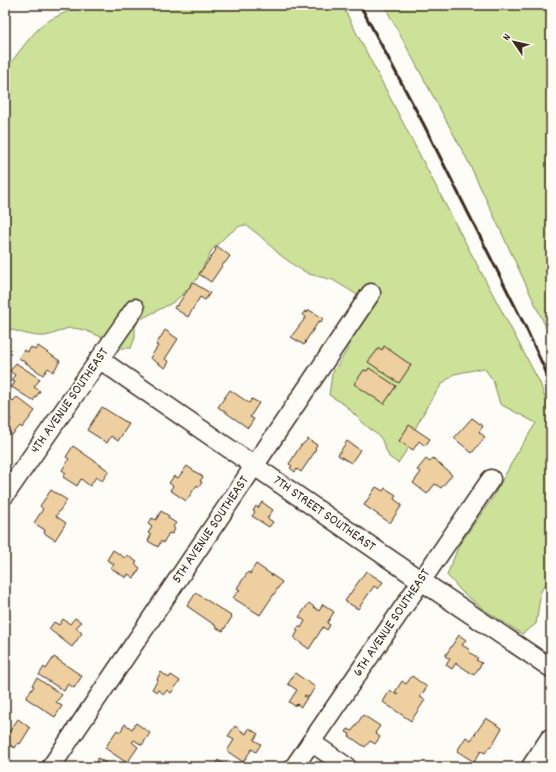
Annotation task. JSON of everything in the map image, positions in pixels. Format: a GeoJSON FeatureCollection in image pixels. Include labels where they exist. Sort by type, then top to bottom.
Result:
{"type":"FeatureCollection","features":[{"type":"Feature","properties":{"kind":"main road"},"geometry":{"type":"LineString","coordinates":[[533,767],[551,740]]}},
{"type":"Feature","properties":{"kind":"street","name":"5TH AVENUE SOUTHEAST"},"geometry":{"type":"LineString","coordinates":[[51,767],[371,293]]}},
{"type":"Feature","properties":{"kind":"street","name":"4TH AVENUE SOUTHEAST"},"geometry":{"type":"LineString","coordinates":[[5,495],[135,308]]}},
{"type":"Feature","properties":{"kind":"street","name":"7TH STREET SOUTHEAST"},"geometry":{"type":"LineString","coordinates":[[99,359],[420,580],[551,668]]}},
{"type":"Feature","properties":{"kind":"street","name":"6TH AVENUE SOUTHEAST"},"geometry":{"type":"LineString","coordinates":[[294,767],[420,580],[491,478]]}},
{"type":"Feature","properties":{"kind":"street"},"geometry":{"type":"LineString","coordinates":[[311,742],[347,767]]}},
{"type":"Feature","properties":{"kind":"green space"},"geometry":{"type":"Polygon","coordinates":[[[85,5],[342,5],[540,383],[551,416],[551,576],[541,591],[536,624],[522,634],[483,609],[462,592],[447,575],[459,545],[493,497],[517,453],[536,423],[500,404],[493,380],[484,368],[454,374],[442,384],[429,403],[415,429],[409,447],[398,463],[389,457],[381,438],[345,405],[329,395],[332,374],[347,350],[359,323],[381,291],[368,283],[359,296],[333,280],[309,274],[279,254],[246,225],[240,226],[227,235],[212,250],[197,279],[182,295],[172,303],[139,320],[135,327],[135,338],[131,348],[121,348],[117,346],[145,307],[133,298],[104,338],[85,330],[75,328],[65,329],[50,335],[40,336],[30,335],[5,328],[5,71],[29,39],[45,23],[85,5]]]}},
{"type":"Feature","properties":{"kind":"green space"},"geometry":{"type":"Polygon","coordinates":[[[384,5],[551,5],[551,338],[469,163],[384,5]]]}},
{"type":"Feature","properties":{"kind":"building"},"geometry":{"type":"Polygon","coordinates":[[[5,5],[12,5],[5,17],[5,5]]]}},
{"type":"Feature","properties":{"kind":"building"},"geometry":{"type":"Polygon","coordinates":[[[217,246],[230,256],[211,282],[199,274],[216,250],[215,249],[217,246]]]}},
{"type":"Feature","properties":{"kind":"building"},"geometry":{"type":"Polygon","coordinates":[[[192,282],[210,293],[205,300],[200,297],[188,317],[174,308],[176,305],[177,306],[192,282]]]}},
{"type":"Feature","properties":{"kind":"building"},"geometry":{"type":"Polygon","coordinates":[[[309,310],[323,318],[321,322],[319,321],[304,345],[291,337],[306,317],[302,315],[305,311],[307,313],[309,310]]]}},
{"type":"Feature","properties":{"kind":"building"},"geometry":{"type":"Polygon","coordinates":[[[165,330],[178,339],[165,359],[169,362],[165,368],[150,358],[158,346],[156,345],[165,330]]]}},
{"type":"Feature","properties":{"kind":"building"},"geometry":{"type":"Polygon","coordinates":[[[38,346],[60,361],[53,372],[48,368],[43,375],[19,358],[24,350],[28,352],[31,347],[35,350],[38,346]]]}},
{"type":"Feature","properties":{"kind":"building"},"geometry":{"type":"Polygon","coordinates":[[[384,346],[411,365],[399,383],[368,362],[379,348],[382,350],[384,346]]]}},
{"type":"Feature","properties":{"kind":"building"},"geometry":{"type":"Polygon","coordinates":[[[16,363],[40,379],[34,387],[40,391],[33,401],[12,387],[15,382],[11,380],[15,375],[10,371],[16,363]]]}},
{"type":"Feature","properties":{"kind":"building"},"geometry":{"type":"Polygon","coordinates":[[[369,368],[396,386],[384,404],[354,384],[364,370],[367,371],[369,368]]]}},
{"type":"Feature","properties":{"kind":"building"},"geometry":{"type":"Polygon","coordinates":[[[230,390],[249,403],[252,399],[259,403],[250,417],[254,419],[248,428],[218,407],[230,390]]]}},
{"type":"Feature","properties":{"kind":"building"},"geometry":{"type":"Polygon","coordinates":[[[17,397],[35,411],[22,428],[20,426],[12,435],[5,430],[5,427],[11,419],[5,414],[7,409],[5,407],[11,399],[13,401],[17,397]]]}},
{"type":"Feature","properties":{"kind":"building"},"geometry":{"type":"Polygon","coordinates":[[[102,407],[129,424],[118,441],[111,436],[107,443],[87,430],[102,407]]]}},
{"type":"Feature","properties":{"kind":"building"},"geometry":{"type":"Polygon","coordinates":[[[472,418],[483,426],[479,432],[485,437],[472,453],[454,438],[472,418]]]}},
{"type":"Feature","properties":{"kind":"building"},"geometry":{"type":"Polygon","coordinates":[[[409,425],[430,439],[425,446],[419,441],[413,450],[399,441],[409,425]]]}},
{"type":"Feature","properties":{"kind":"building"},"geometry":{"type":"Polygon","coordinates":[[[308,439],[317,445],[315,448],[316,449],[301,472],[297,469],[295,472],[290,468],[292,466],[289,464],[301,445],[308,439]]]}},
{"type":"Feature","properties":{"kind":"building"},"geometry":{"type":"Polygon","coordinates":[[[347,441],[360,450],[351,463],[338,455],[347,441]]]}},
{"type":"Feature","properties":{"kind":"building"},"geometry":{"type":"Polygon","coordinates":[[[73,446],[109,471],[102,481],[96,477],[90,486],[81,479],[77,486],[63,477],[66,473],[62,470],[69,459],[66,457],[73,446]]]}},
{"type":"Feature","properties":{"kind":"building"},"geometry":{"type":"Polygon","coordinates":[[[433,458],[452,475],[441,488],[435,484],[427,494],[413,483],[421,472],[417,470],[426,459],[430,462],[433,458]]]}},
{"type":"Feature","properties":{"kind":"building"},"geometry":{"type":"Polygon","coordinates":[[[187,466],[203,477],[200,481],[202,482],[199,487],[197,485],[186,501],[170,490],[173,486],[169,483],[174,476],[178,478],[187,466]]]}},
{"type":"Feature","properties":{"kind":"building"},"geometry":{"type":"Polygon","coordinates":[[[376,487],[383,491],[385,488],[396,495],[394,499],[402,505],[390,523],[364,505],[376,487]]]}},
{"type":"Feature","properties":{"kind":"building"},"geometry":{"type":"Polygon","coordinates":[[[51,490],[67,500],[56,516],[66,523],[55,540],[44,533],[45,530],[34,523],[43,509],[40,506],[51,490]]]}},
{"type":"Feature","properties":{"kind":"building"},"geometry":{"type":"Polygon","coordinates":[[[262,502],[273,510],[267,518],[273,522],[269,527],[252,516],[255,512],[253,511],[256,506],[258,508],[262,502]]]}},
{"type":"Feature","properties":{"kind":"building"},"geometry":{"type":"Polygon","coordinates":[[[161,511],[176,523],[173,527],[175,529],[172,534],[169,533],[163,543],[161,541],[158,547],[148,541],[151,535],[148,533],[152,527],[148,524],[152,518],[156,520],[161,511]]]}},
{"type":"Feature","properties":{"kind":"building"},"geometry":{"type":"Polygon","coordinates":[[[113,550],[125,558],[127,555],[137,562],[135,564],[140,568],[134,578],[128,574],[126,578],[111,568],[114,564],[107,560],[113,550]]]}},
{"type":"Feature","properties":{"kind":"building"},"geometry":{"type":"Polygon","coordinates":[[[256,564],[282,582],[260,615],[233,598],[240,590],[237,588],[248,572],[251,574],[250,573],[256,564]]]}},
{"type":"Feature","properties":{"kind":"building"},"geometry":{"type":"Polygon","coordinates":[[[366,571],[383,582],[378,589],[374,586],[358,609],[345,601],[366,571]]]}},
{"type":"Feature","properties":{"kind":"building"},"geometry":{"type":"Polygon","coordinates":[[[196,593],[232,617],[223,631],[215,627],[216,626],[187,606],[196,593]]]}},
{"type":"Feature","properties":{"kind":"building"},"geometry":{"type":"Polygon","coordinates":[[[309,603],[319,611],[323,604],[334,612],[327,623],[330,625],[327,630],[323,627],[309,649],[294,638],[298,631],[296,630],[299,626],[301,628],[305,621],[299,617],[309,603]]]}},
{"type":"Feature","properties":{"kind":"building"},"geometry":{"type":"Polygon","coordinates":[[[75,618],[81,622],[76,628],[82,633],[72,647],[49,629],[54,622],[59,625],[63,619],[70,624],[75,618]]]}},
{"type":"Feature","properties":{"kind":"building"},"geometry":{"type":"Polygon","coordinates":[[[459,635],[466,640],[462,645],[478,658],[476,660],[482,663],[474,675],[456,663],[452,669],[446,665],[450,659],[445,656],[459,635]]]}},
{"type":"Feature","properties":{"kind":"building"},"geometry":{"type":"Polygon","coordinates":[[[54,657],[82,676],[74,688],[68,684],[64,691],[39,675],[44,667],[46,669],[54,657]]]}},
{"type":"Feature","properties":{"kind":"building"},"geometry":{"type":"Polygon","coordinates":[[[161,672],[169,678],[171,675],[180,681],[171,693],[167,690],[164,694],[158,690],[157,692],[152,689],[161,672]]]}},
{"type":"Feature","properties":{"kind":"building"},"geometry":{"type":"Polygon","coordinates":[[[295,673],[315,687],[309,697],[304,696],[307,698],[301,707],[297,704],[295,706],[289,702],[297,690],[288,684],[295,673]]]}},
{"type":"Feature","properties":{"kind":"building"},"geometry":{"type":"Polygon","coordinates":[[[412,676],[427,687],[420,697],[425,700],[411,721],[383,702],[390,690],[397,695],[398,694],[395,692],[402,681],[406,684],[412,676]]]}},
{"type":"Feature","properties":{"kind":"building"},"geometry":{"type":"Polygon","coordinates":[[[37,678],[62,695],[56,702],[62,706],[55,717],[26,698],[34,686],[32,685],[37,678]]]}},
{"type":"Feature","properties":{"kind":"building"},"geometry":{"type":"Polygon","coordinates":[[[363,715],[380,726],[375,733],[380,737],[375,744],[370,741],[365,747],[349,736],[350,734],[346,732],[348,729],[352,731],[363,715]]]}},
{"type":"Feature","properties":{"kind":"building"},"geometry":{"type":"Polygon","coordinates":[[[486,718],[502,728],[491,747],[490,746],[485,753],[481,751],[474,762],[457,751],[466,737],[471,740],[486,718]]]}},
{"type":"Feature","properties":{"kind":"building"},"geometry":{"type":"Polygon","coordinates":[[[18,719],[30,728],[20,744],[18,743],[15,748],[5,742],[5,738],[18,719]]]}},
{"type":"Feature","properties":{"kind":"building"},"geometry":{"type":"Polygon","coordinates":[[[136,723],[150,733],[142,745],[134,740],[132,742],[138,747],[127,763],[105,748],[117,730],[120,732],[125,724],[132,729],[136,723]]]}},
{"type":"Feature","properties":{"kind":"building"},"geometry":{"type":"Polygon","coordinates":[[[235,726],[246,734],[249,728],[258,734],[254,740],[261,744],[256,752],[252,749],[243,762],[227,751],[234,740],[228,736],[235,726]]]}},
{"type":"Feature","properties":{"kind":"building"},"geometry":{"type":"Polygon","coordinates":[[[98,758],[112,767],[94,767],[98,758]]]}},
{"type":"Feature","properties":{"kind":"building"},"geometry":{"type":"Polygon","coordinates":[[[218,760],[228,767],[214,767],[218,760]]]}},
{"type":"Feature","properties":{"kind":"railway"},"geometry":{"type":"LineString","coordinates":[[360,5],[424,125],[525,326],[551,383]]}}]}
